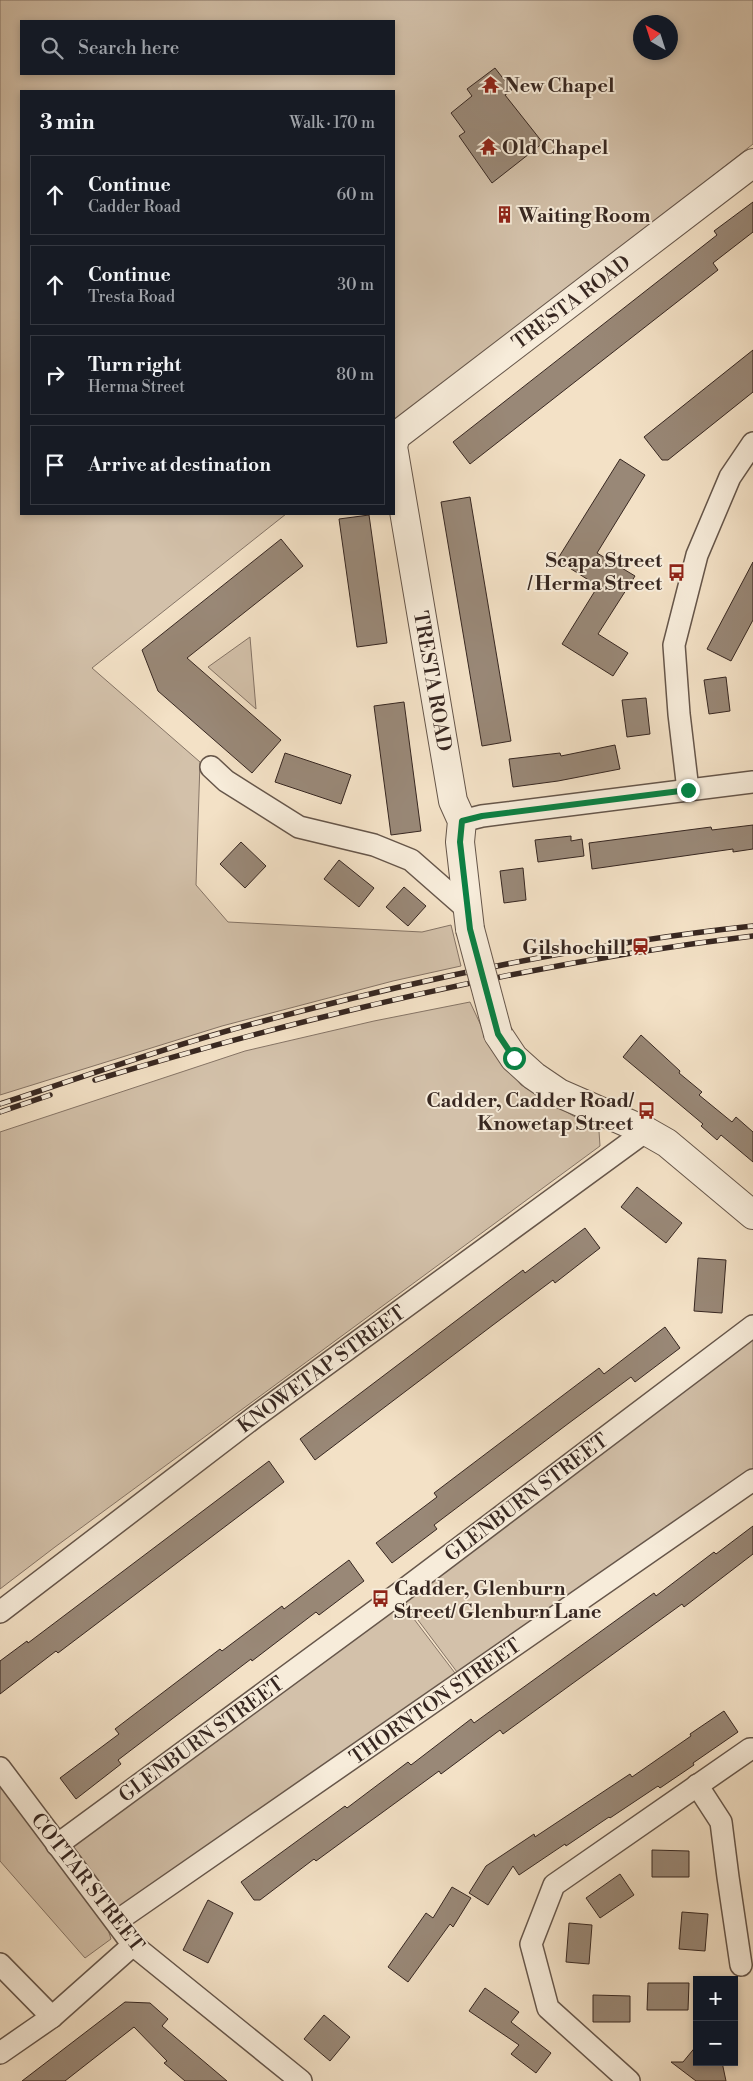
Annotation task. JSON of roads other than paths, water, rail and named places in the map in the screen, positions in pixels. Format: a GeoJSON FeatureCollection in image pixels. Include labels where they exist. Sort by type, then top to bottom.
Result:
{"type":"FeatureCollection","features":[{"type":"Feature","properties":{"kind":"street","name":"TRESTA ROAD"},"geometry":{"type":"LineString","coordinates":[[395,438],[753,163]]}},
{"type":"Feature","properties":{"kind":"street"},"geometry":{"type":"LineString","coordinates":[[688,790],[679,714],[674,645],[697,555],[730,477],[753,443]]}},
{"type":"Feature","properties":{"kind":"street","name":"TRESTA ROAD"},"geometry":{"type":"LineString","coordinates":[[395,458],[454,801],[462,821],[460,842],[469,920],[498,1034],[514,1058],[534,1076],[559,1093],[646,1131],[667,1143],[753,1215]]}},
{"type":"Feature","properties":{"kind":"street"},"geometry":{"type":"LineString","coordinates":[[211,767],[226,781],[298,827],[374,845],[410,860],[469,920]]}},
{"type":"Feature","properties":{"kind":"street"},"geometry":{"type":"LineString","coordinates":[[462,821],[482,816],[753,782]]}},
{"type":"Feature","properties":{"kind":"street","name":"KNOWETAP STREET"},"geometry":{"type":"LineString","coordinates":[[0,1612],[264,1410],[646,1131]]}},
{"type":"Feature","properties":{"kind":"street","name":"GLENBURN STREET"},"geometry":{"type":"LineString","coordinates":[[57,1845],[389,1601],[753,1326]]}},
{"type":"Feature","properties":{"kind":"street","name":"THORNTON STREET"},"geometry":{"type":"LineString","coordinates":[[117,1921],[753,1480]]}},
{"type":"Feature","properties":{"kind":"street"},"geometry":{"type":"LineString","coordinates":[[629,2081],[548,2008],[532,1944],[554,1885],[697,1784],[750,1749],[753,1749]]}},
{"type":"Feature","properties":{"kind":"street","name":"COTTAR STREET"},"geometry":{"type":"LineString","coordinates":[[0,1768],[117,1921],[133,1945],[301,2081]]}},
{"type":"Feature","properties":{"kind":"street"},"geometry":{"type":"LineString","coordinates":[[697,1784],[721,1822],[741,1965]]}},
{"type":"Feature","properties":{"kind":"street"},"geometry":{"type":"LineString","coordinates":[[0,2053],[52,2018],[133,1945]]}},
{"type":"Feature","properties":{"kind":"street"},"geometry":{"type":"LineString","coordinates":[[0,1964],[52,2018]]}},
{"type":"Feature","properties":{"kind":"railway"},"geometry":{"type":"LineString","coordinates":[[0,1104],[192,1041],[379,992],[565,953],[753,926]]}},
{"type":"Feature","properties":{"kind":"railway"},"geometry":{"type":"LineString","coordinates":[[95,1080],[176,1056],[339,1013],[503,976],[669,947],[753,936]]}},
{"type":"Feature","properties":{"kind":"railway"},"geometry":{"type":"LineString","coordinates":[[0,1112],[50,1095]]}},
{"type":"Feature","properties":{"kind":"place","name":"New Chapel"},"geometry":{"type":"Point","coordinates":[490,85]}},
{"type":"Feature","properties":{"kind":"place","name":"Old Chapel"},"geometry":{"type":"Point","coordinates":[488,147]}},
{"type":"Feature","properties":{"kind":"place","name":"Waiting Room"},"geometry":{"type":"Point","coordinates":[504,215]}},
{"type":"Feature","properties":{"kind":"place","name":"Scapa Street / Herma Street"},"geometry":{"type":"Point","coordinates":[676,572]}},
{"type":"Feature","properties":{"kind":"place","name":"Gilshochill"},"geometry":{"type":"Point","coordinates":[640,947]}},
{"type":"Feature","properties":{"kind":"place","name":"Cadder, Cadder Road/ Knowetap Street"},"geometry":{"type":"Point","coordinates":[647,1111]}},
{"type":"Feature","properties":{"kind":"place","name":"Cadder, Glenburn Street/ Glenburn Lane"},"geometry":{"type":"Point","coordinates":[380,1599]}}]}
